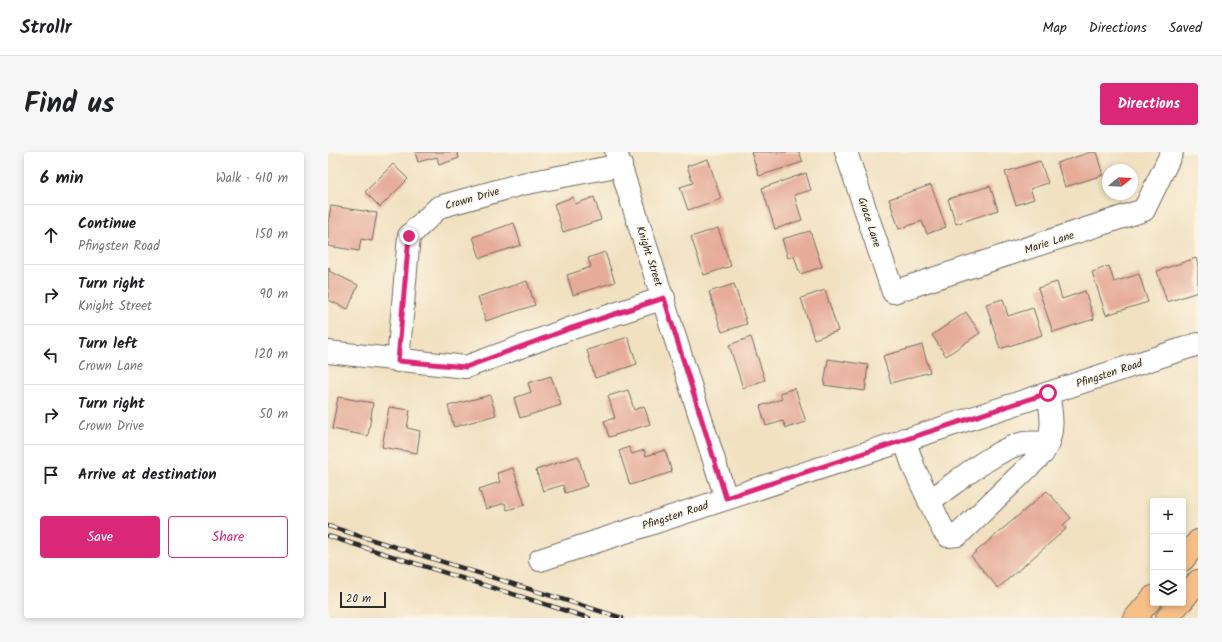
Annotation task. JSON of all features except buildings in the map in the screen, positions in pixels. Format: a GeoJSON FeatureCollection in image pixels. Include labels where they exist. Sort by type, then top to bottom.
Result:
{"type":"FeatureCollection","features":[{"type":"Feature","properties":{"kind":"main road"},"geometry":{"type":"LineString","coordinates":[[1186,556],[1198,541]]}},
{"type":"Feature","properties":{"kind":"main road"},"geometry":{"type":"LineString","coordinates":[[1186,596],[1198,582]]}},
{"type":"Feature","properties":{"kind":"main road"},"geometry":{"type":"LineString","coordinates":[[1135,618],[1150,600]]}},
{"type":"Feature","properties":{"kind":"main road"},"geometry":{"type":"LineString","coordinates":[[1167,618],[1177,606]]}},
{"type":"Feature","properties":{"kind":"street","name":"Grace Lane"},"geometry":{"type":"LineString","coordinates":[[846,152],[893,292]]}},
{"type":"Feature","properties":{"kind":"street","name":"Marie Lane"},"geometry":{"type":"LineString","coordinates":[[893,292],[1144,210],[1172,152]]}},
{"type":"Feature","properties":{"kind":"street","name":"Knight Street"},"geometry":{"type":"LineString","coordinates":[[619,159],[726,498]]}},
{"type":"Feature","properties":{"kind":"street","name":"Crown Drive"},"geometry":{"type":"LineString","coordinates":[[398,361],[409,236],[439,207],[619,159]]}},
{"type":"Feature","properties":{"kind":"street"},"geometry":{"type":"LineString","coordinates":[[328,352],[398,361],[466,367],[569,329],[664,298]]}},
{"type":"Feature","properties":{"kind":"street","name":"Pfingsten Road"},"geometry":{"type":"LineString","coordinates":[[540,560],[1198,344]]}},
{"type":"Feature","properties":{"kind":"street"},"geometry":{"type":"LineString","coordinates":[[904,440],[914,468],[943,530],[948,536],[958,535],[1043,453],[1049,443],[1053,424],[1048,393]]}},
{"type":"Feature","properties":{"kind":"street"},"geometry":{"type":"LineString","coordinates":[[930,501],[1006,449],[1025,443],[1049,443]]}},
{"type":"Feature","properties":{"kind":"railway"},"geometry":{"type":"LineString","coordinates":[[328,526],[622,618]]}},
{"type":"Feature","properties":{"kind":"railway"},"geometry":{"type":"LineString","coordinates":[[328,536],[589,618]]}},
{"type":"Feature","properties":{"kind":"route"},"geometry":{"type":"LineString","coordinates":[[409,236],[398,361],[466,367],[569,329],[664,298],[726,498],[1048,393]]}}]}
